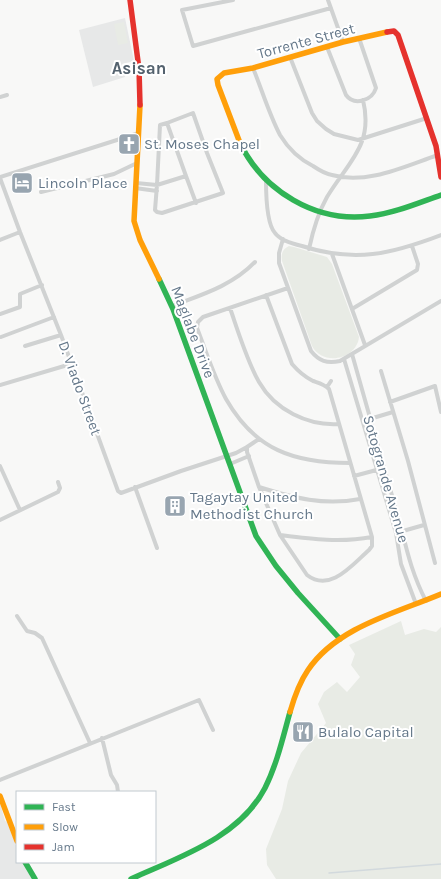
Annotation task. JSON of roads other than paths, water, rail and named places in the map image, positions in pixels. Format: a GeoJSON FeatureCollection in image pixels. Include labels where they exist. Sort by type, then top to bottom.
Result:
{"type":"FeatureCollection","features":[{"type":"Feature","properties":{"kind":"main road","name":"Maglabe Drive"},"geometry":{"type":"LineString","coordinates":[[130,0],[139,69],[140,105],[134,221],[140,240],[172,306],[256,536],[276,566],[298,593],[340,639]]}},
{"type":"Feature","properties":{"kind":"main road","name":"Torrente Street"},"geometry":{"type":"LineString","coordinates":[[266,180],[248,157],[240,143],[218,85],[217,79],[224,73],[253,68],[343,42],[394,31],[398,35],[427,118]]}},
{"type":"Feature","properties":{"kind":"main road"},"geometry":{"type":"LineString","coordinates":[[427,118],[438,155],[441,177]]}},
{"type":"Feature","properties":{"kind":"main road"},"geometry":{"type":"LineString","coordinates":[[266,180],[291,199],[319,212],[350,217],[376,215],[441,196]]}},
{"type":"Feature","properties":{"kind":"main road"},"geometry":{"type":"LineString","coordinates":[[131,879],[206,844],[230,827],[250,809],[263,790],[271,772],[300,683],[313,663],[325,651],[340,639],[360,627],[441,594]]}},
{"type":"Feature","properties":{"kind":"main road"},"geometry":{"type":"LineString","coordinates":[[0,796],[16,838]]}},
{"type":"Feature","properties":{"kind":"main road"},"geometry":{"type":"LineString","coordinates":[[26,863],[35,879]]}},
{"type":"Feature","properties":{"kind":"street"},"geometry":{"type":"LineString","coordinates":[[233,0],[182,10],[193,46],[331,8]]}},
{"type":"Feature","properties":{"kind":"street"},"geometry":{"type":"LineString","coordinates":[[328,0],[343,42]]}},
{"type":"Feature","properties":{"kind":"street"},"geometry":{"type":"LineString","coordinates":[[327,47],[346,95],[349,99],[363,100],[374,94],[376,88],[359,38]]}},
{"type":"Feature","properties":{"kind":"street"},"geometry":{"type":"LineString","coordinates":[[290,57],[308,102],[318,121],[334,134],[358,140],[427,118]]}},
{"type":"Feature","properties":{"kind":"street"},"geometry":{"type":"LineString","coordinates":[[253,68],[277,128],[286,144],[302,160],[330,175],[362,178],[438,155]]}},
{"type":"Feature","properties":{"kind":"street"},"geometry":{"type":"LineString","coordinates":[[0,97],[7,95]]}},
{"type":"Feature","properties":{"kind":"street"},"geometry":{"type":"LineString","coordinates":[[309,249],[319,212],[340,177],[357,154],[363,139],[366,114],[363,100]]}},
{"type":"Feature","properties":{"kind":"street"},"geometry":{"type":"LineString","coordinates":[[193,113],[206,153],[223,193],[196,203],[159,213],[156,210],[157,185],[160,125],[193,113]]}},
{"type":"Feature","properties":{"kind":"street"},"geometry":{"type":"LineString","coordinates":[[167,123],[196,203]]}},
{"type":"Feature","properties":{"kind":"street"},"geometry":{"type":"LineString","coordinates":[[0,177],[139,133]]}},
{"type":"Feature","properties":{"kind":"street"},"geometry":{"type":"LineString","coordinates":[[41,192],[114,174],[137,163]]}},
{"type":"Feature","properties":{"kind":"street"},"geometry":{"type":"LineString","coordinates":[[135,186],[157,185],[186,176]]}},
{"type":"Feature","properties":{"kind":"street","name":"D. Viado Street"},"geometry":{"type":"LineString","coordinates":[[0,177],[61,335],[118,492],[121,493],[236,453],[259,439]]}},
{"type":"Feature","properties":{"kind":"street"},"geometry":{"type":"LineString","coordinates":[[266,180],[270,221],[275,233],[284,239],[309,249],[348,256],[368,255],[412,246],[441,235]]}},
{"type":"Feature","properties":{"kind":"street"},"geometry":{"type":"LineString","coordinates":[[135,186],[157,191]]}},
{"type":"Feature","properties":{"kind":"street"},"geometry":{"type":"LineString","coordinates":[[0,240],[20,232]]}},
{"type":"Feature","properties":{"kind":"street"},"geometry":{"type":"LineString","coordinates":[[284,239],[278,253],[278,258],[311,351],[319,360],[334,362],[344,359],[441,301]]}},
{"type":"Feature","properties":{"kind":"street"},"geometry":{"type":"LineString","coordinates":[[352,309],[417,270],[418,264],[412,246]]}},
{"type":"Feature","properties":{"kind":"street"},"geometry":{"type":"LineString","coordinates":[[332,254],[365,346]]}},
{"type":"Feature","properties":{"kind":"street"},"geometry":{"type":"LineString","coordinates":[[172,306],[221,287],[245,272],[255,262]]}},
{"type":"Feature","properties":{"kind":"street"},"geometry":{"type":"LineString","coordinates":[[0,314],[20,307],[20,294],[42,285]]}},
{"type":"Feature","properties":{"kind":"street"},"geometry":{"type":"LineString","coordinates":[[288,288],[200,319],[198,322],[198,328],[226,399],[241,420],[259,439],[283,453],[295,457],[322,462],[350,462]]}},
{"type":"Feature","properties":{"kind":"street"},"geometry":{"type":"LineString","coordinates":[[247,447],[248,456],[259,487],[280,535],[307,575],[313,579],[326,582],[340,575],[369,550],[372,546],[372,537],[331,395],[327,386],[307,378],[292,364],[266,295]]}},
{"type":"Feature","properties":{"kind":"street"},"geometry":{"type":"LineString","coordinates":[[230,308],[254,371],[259,382],[270,397],[287,411],[300,418],[326,424],[339,424]]}},
{"type":"Feature","properties":{"kind":"street"},"geometry":{"type":"LineString","coordinates":[[1,337],[54,317]]}},
{"type":"Feature","properties":{"kind":"street"},"geometry":{"type":"LineString","coordinates":[[25,346],[61,335]]}},
{"type":"Feature","properties":{"kind":"street","name":"Sotogrande Avenue"},"geometry":{"type":"LineString","coordinates":[[352,354],[411,567],[426,601]]}},
{"type":"Feature","properties":{"kind":"street","name":"Sotogrande Avenue"},"geometry":{"type":"LineString","coordinates":[[344,359],[396,533],[403,570],[416,604]]}},
{"type":"Feature","properties":{"kind":"street"},"geometry":{"type":"LineString","coordinates":[[0,385],[71,364]]}},
{"type":"Feature","properties":{"kind":"street"},"geometry":{"type":"LineString","coordinates":[[381,371],[435,563]]}},
{"type":"Feature","properties":{"kind":"street"},"geometry":{"type":"LineString","coordinates":[[327,386],[331,381]]}},
{"type":"Feature","properties":{"kind":"street"},"geometry":{"type":"LineString","coordinates":[[390,402],[435,386],[441,412]]}},
{"type":"Feature","properties":{"kind":"street"},"geometry":{"type":"LineString","coordinates":[[362,421],[393,412]]}},
{"type":"Feature","properties":{"kind":"street"},"geometry":{"type":"LineString","coordinates":[[230,464],[248,456]]}},
{"type":"Feature","properties":{"kind":"street"},"geometry":{"type":"LineString","coordinates":[[0,466],[20,510]]}},
{"type":"Feature","properties":{"kind":"street"},"geometry":{"type":"LineString","coordinates":[[354,476],[384,468]]}},
{"type":"Feature","properties":{"kind":"street"},"geometry":{"type":"LineString","coordinates":[[0,480],[5,478]]}},
{"type":"Feature","properties":{"kind":"street"},"geometry":{"type":"LineString","coordinates":[[0,520],[58,492],[60,488],[58,482]]}},
{"type":"Feature","properties":{"kind":"street"},"geometry":{"type":"LineString","coordinates":[[135,487],[157,548]]}},
{"type":"Feature","properties":{"kind":"street"},"geometry":{"type":"LineString","coordinates":[[259,487],[305,500],[336,502],[360,499]]}},
{"type":"Feature","properties":{"kind":"street"},"geometry":{"type":"LineString","coordinates":[[396,533],[424,525]]}},
{"type":"Feature","properties":{"kind":"street"},"geometry":{"type":"LineString","coordinates":[[280,535],[336,541],[372,537]]}},
{"type":"Feature","properties":{"kind":"street"},"geometry":{"type":"LineString","coordinates":[[400,558],[408,556]]}},
{"type":"Feature","properties":{"kind":"street"},"geometry":{"type":"LineString","coordinates":[[403,570],[411,567]]}},
{"type":"Feature","properties":{"kind":"street"},"geometry":{"type":"LineString","coordinates":[[17,616],[27,631],[35,633],[42,638],[90,743]]}},
{"type":"Feature","properties":{"kind":"street"},"geometry":{"type":"LineString","coordinates":[[0,780],[199,700],[213,730]]}},
{"type":"Feature","properties":{"kind":"street"},"geometry":{"type":"LineString","coordinates":[[102,738],[111,775],[118,788],[118,791]]}},
{"type":"Feature","properties":{"kind":"waterway"},"geometry":{"type":"LineString","coordinates":[[329,873],[441,864]]}},
{"type":"Feature","properties":{"kind":"place","name":"St. Moses Chapel"},"geometry":{"type":"Point","coordinates":[129,144]}},
{"type":"Feature","properties":{"kind":"place","name":"Lincoln Place"},"geometry":{"type":"Point","coordinates":[22,183]}},
{"type":"Feature","properties":{"kind":"place","name":"Tagaytay United Methodist Church"},"geometry":{"type":"Point","coordinates":[175,506]}},
{"type":"Feature","properties":{"kind":"place","name":"Bulalo Capital"},"geometry":{"type":"Point","coordinates":[303,732]}},
{"type":"Feature","properties":{"kind":"district","name":"Asisan"},"geometry":{"type":"Point","coordinates":[139,68]}}]}
